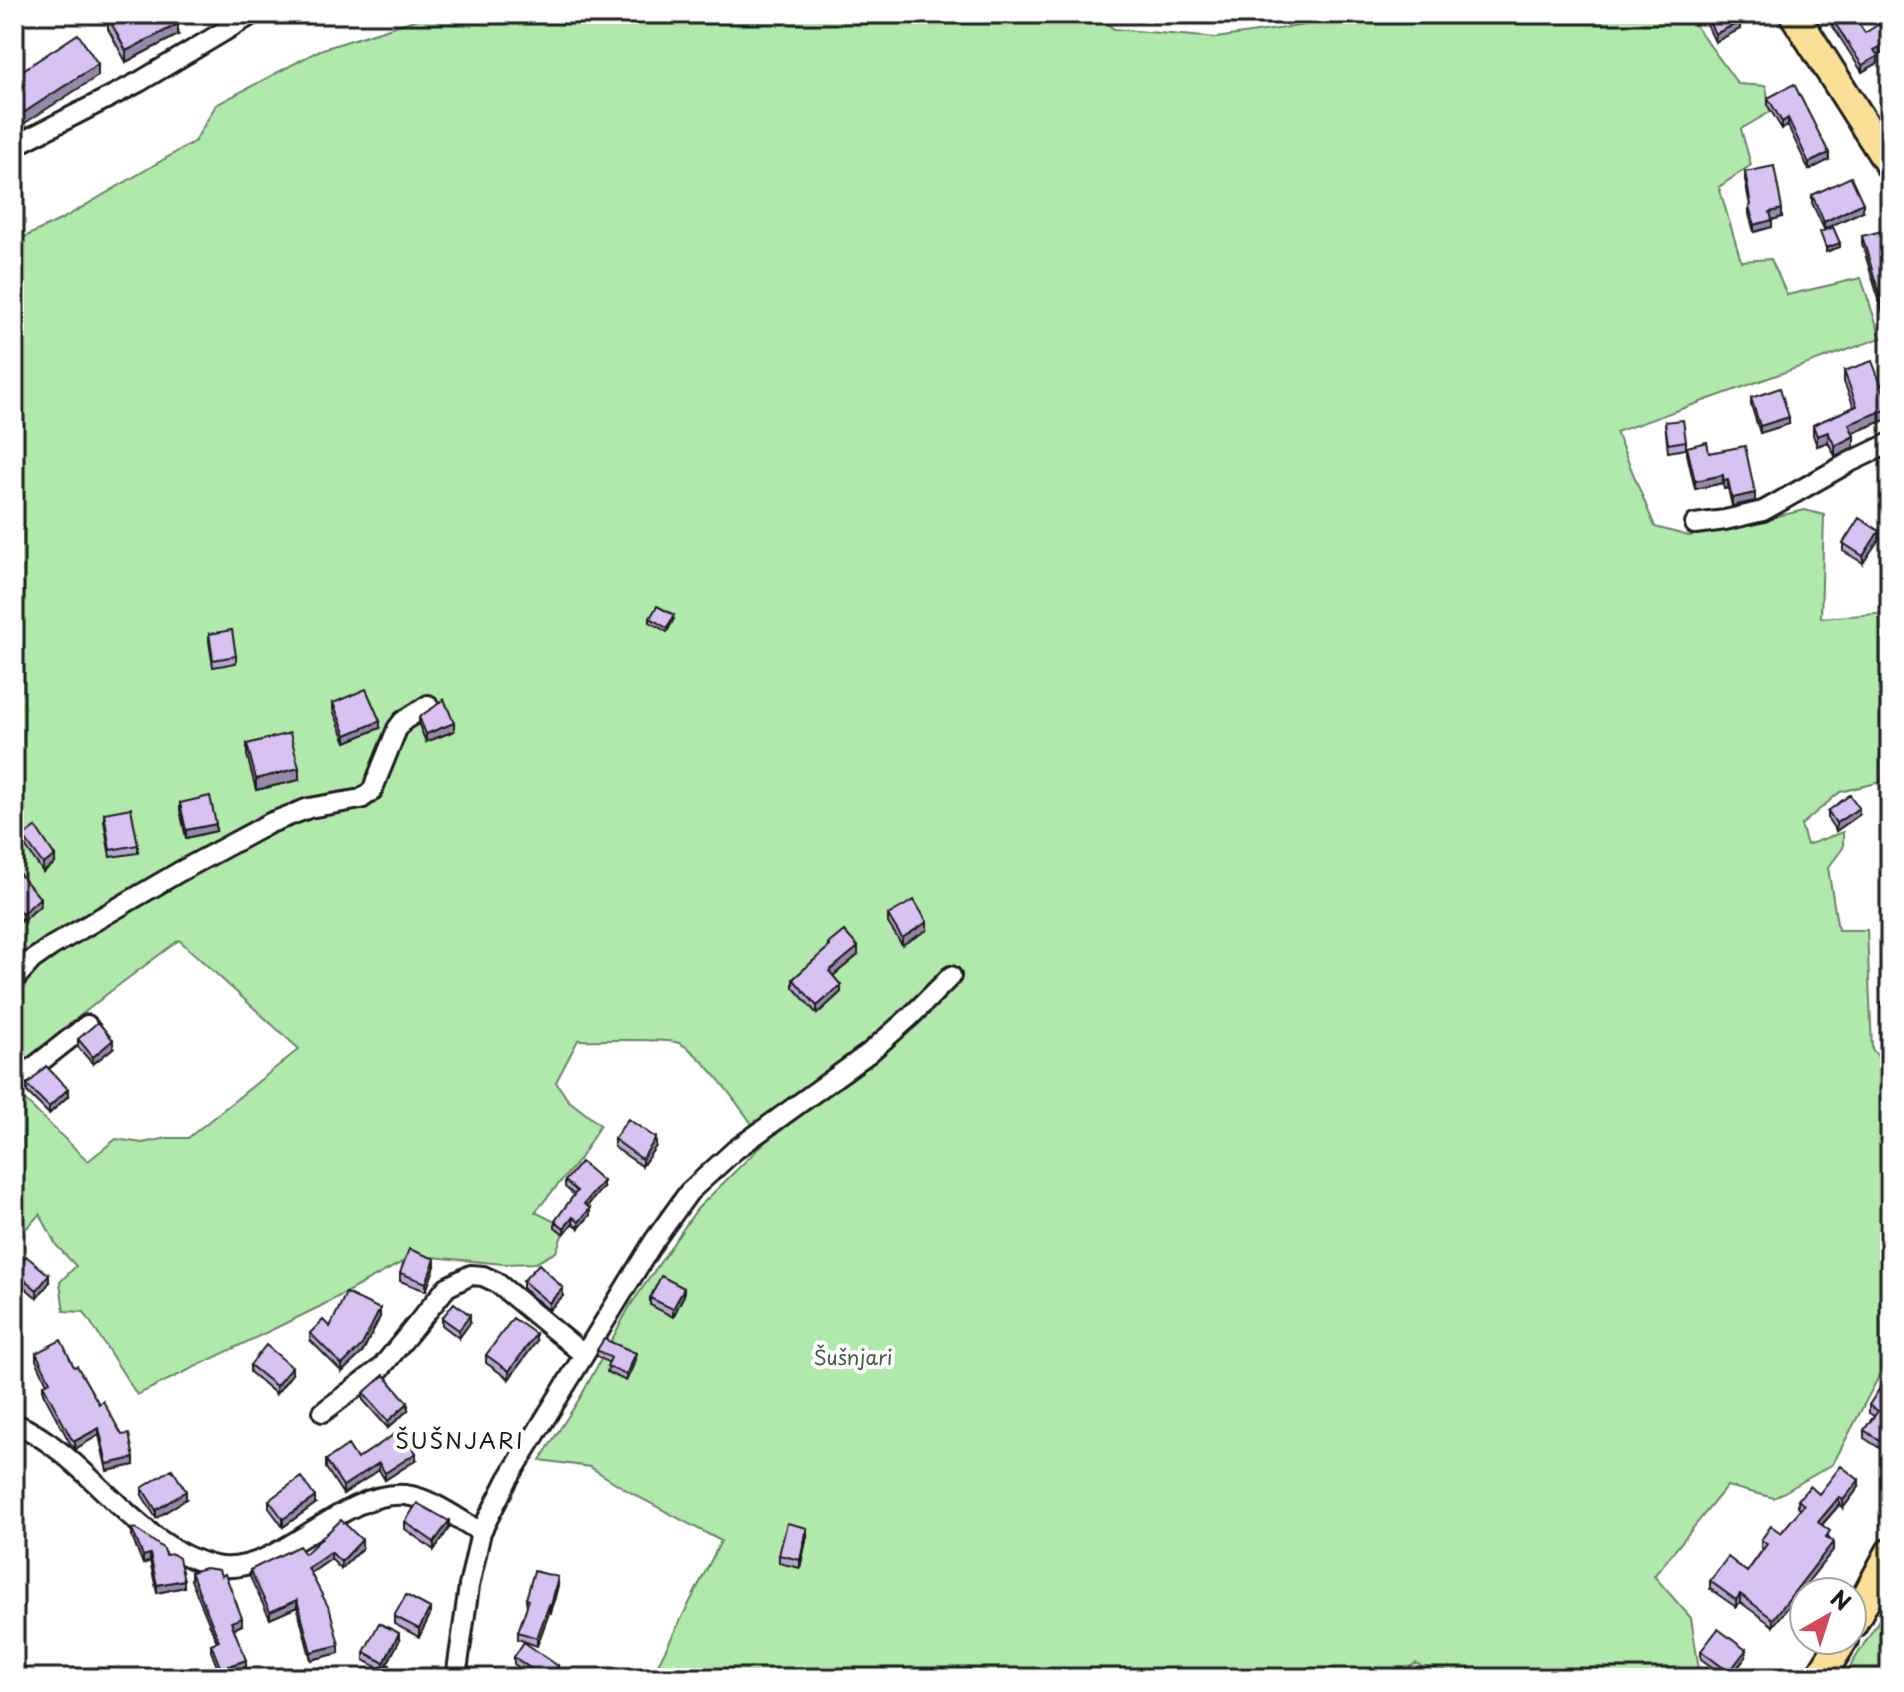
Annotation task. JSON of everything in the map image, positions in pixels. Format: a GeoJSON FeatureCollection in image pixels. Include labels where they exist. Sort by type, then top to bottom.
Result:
{"type":"FeatureCollection","features":[{"type":"Feature","properties":{"kind":"main road"},"geometry":{"type":"LineString","coordinates":[[1794,14],[1890,165]]}},
{"type":"Feature","properties":{"kind":"main road"},"geometry":{"type":"LineString","coordinates":[[1868,1594],[1890,1553]]}},
{"type":"Feature","properties":{"kind":"main road"},"geometry":{"type":"LineString","coordinates":[[1819,1678],[1833,1656]]}},
{"type":"Feature","properties":{"kind":"street"},"geometry":{"type":"LineString","coordinates":[[14,146],[139,82],[253,14]]}},
{"type":"Feature","properties":{"kind":"street"},"geometry":{"type":"LineString","coordinates":[[1695,524],[1763,511],[1890,443]]}},
{"type":"Feature","properties":{"kind":"street"},"geometry":{"type":"LineString","coordinates":[[14,980],[32,960],[52,946],[270,823],[309,808],[361,799],[372,791],[397,729],[403,721],[428,705]]}},
{"type":"Feature","properties":{"kind":"street"},"geometry":{"type":"LineString","coordinates":[[456,1678],[469,1586],[481,1532],[508,1479],[654,1241],[689,1192],[735,1150],[869,1053],[951,976]]}},
{"type":"Feature","properties":{"kind":"street"},"geometry":{"type":"LineString","coordinates":[[14,1078],[26,1073],[87,1025]]}},
{"type":"Feature","properties":{"kind":"street"},"geometry":{"type":"LineString","coordinates":[[323,1412],[381,1368],[447,1287],[471,1275],[496,1282],[583,1354]]}},
{"type":"Feature","properties":{"kind":"street"},"geometry":{"type":"LineString","coordinates":[[14,1423],[38,1433],[133,1518],[170,1545],[196,1560],[219,1567],[239,1566],[263,1559],[355,1507],[385,1495],[407,1495],[427,1502],[481,1532]]}},
{"type":"Feature","properties":{"kind":"green space","name":"Šušnjari"},"geometry":{"type":"Polygon","coordinates":[[[433,14],[1095,14],[1114,29],[1216,38],[1366,14],[1687,14],[1738,84],[1766,86],[1770,112],[1741,129],[1751,165],[1719,187],[1741,261],[1771,259],[1787,295],[1861,278],[1881,338],[1616,432],[1655,527],[1689,536],[1805,510],[1824,515],[1821,618],[1890,613],[1890,674],[1880,678],[1881,782],[1840,792],[1801,825],[1807,845],[1843,832],[1843,848],[1828,868],[1838,930],[1867,930],[1872,1049],[1890,1072],[1890,1355],[1833,1464],[1774,1498],[1727,1486],[1654,1576],[1691,1618],[1699,1669],[1691,1678],[1437,1678],[1416,1663],[1394,1678],[651,1678],[721,1541],[590,1467],[540,1460],[580,1398],[630,1306],[697,1209],[765,1142],[713,1073],[690,1050],[672,1041],[578,1040],[556,1082],[568,1100],[600,1125],[579,1160],[535,1212],[565,1227],[556,1252],[536,1263],[503,1264],[432,1257],[406,1260],[319,1307],[137,1395],[84,1312],[64,1311],[60,1282],[76,1266],[56,1245],[40,1214],[14,1241],[14,1090],[88,1161],[116,1139],[142,1143],[188,1138],[299,1049],[179,940],[24,1062],[14,1089],[14,242],[62,219],[195,141],[216,105],[320,50],[433,14]]]}},
{"type":"Feature","properties":{"kind":"green space"},"geometry":{"type":"Polygon","coordinates":[[[1890,1602],[1890,1662],[1878,1678],[1843,1678],[1857,1656],[1868,1656],[1868,1638],[1890,1602]]]}},
{"type":"Feature","properties":{"kind":"building"},"geometry":{"type":"Polygon","coordinates":[[[115,14],[172,14],[178,24],[126,51],[108,17],[115,14]]]}},
{"type":"Feature","properties":{"kind":"building"},"geometry":{"type":"Polygon","coordinates":[[[1705,14],[1736,14],[1740,22],[1715,34],[1705,14]]]}},
{"type":"Feature","properties":{"kind":"building"},"geometry":{"type":"Polygon","coordinates":[[[1829,14],[1852,14],[1865,33],[1879,24],[1889,41],[1874,50],[1878,56],[1862,65],[1829,14]]]}},
{"type":"Feature","properties":{"kind":"building"},"geometry":{"type":"Polygon","coordinates":[[[78,34],[98,64],[14,119],[14,76],[78,34]]]}},
{"type":"Feature","properties":{"kind":"building"},"geometry":{"type":"Polygon","coordinates":[[[1794,84],[1829,153],[1809,163],[1788,118],[1782,122],[1768,98],[1794,84]]]}},
{"type":"Feature","properties":{"kind":"building"},"geometry":{"type":"Polygon","coordinates":[[[1774,166],[1782,209],[1770,212],[1772,220],[1754,225],[1745,172],[1774,166]]]}},
{"type":"Feature","properties":{"kind":"building"},"geometry":{"type":"Polygon","coordinates":[[[1851,177],[1863,203],[1824,222],[1812,195],[1851,177]]]}},
{"type":"Feature","properties":{"kind":"building"},"geometry":{"type":"Polygon","coordinates":[[[1833,227],[1840,243],[1826,248],[1820,232],[1833,227]]]}},
{"type":"Feature","properties":{"kind":"building"},"geometry":{"type":"Polygon","coordinates":[[[1886,230],[1890,245],[1890,315],[1886,316],[1862,236],[1886,230]]]}},
{"type":"Feature","properties":{"kind":"building"},"geometry":{"type":"Polygon","coordinates":[[[1872,361],[1890,408],[1849,424],[1854,436],[1835,446],[1828,432],[1817,436],[1813,425],[1857,406],[1844,371],[1872,361]]]}},
{"type":"Feature","properties":{"kind":"building"},"geometry":{"type":"Polygon","coordinates":[[[1780,388],[1789,417],[1760,426],[1751,398],[1780,388]]]}},
{"type":"Feature","properties":{"kind":"building"},"geometry":{"type":"Polygon","coordinates":[[[1683,420],[1686,441],[1668,444],[1665,422],[1683,420]]]}},
{"type":"Feature","properties":{"kind":"building"},"geometry":{"type":"Polygon","coordinates":[[[1707,442],[1709,453],[1745,446],[1755,493],[1732,498],[1728,480],[1724,481],[1723,475],[1695,481],[1687,447],[1707,442]]]}},
{"type":"Feature","properties":{"kind":"building"},"geometry":{"type":"Polygon","coordinates":[[[1859,518],[1879,531],[1863,556],[1843,543],[1859,518]]]}},
{"type":"Feature","properties":{"kind":"building"},"geometry":{"type":"Polygon","coordinates":[[[657,606],[674,615],[667,628],[650,618],[657,606]]]}},
{"type":"Feature","properties":{"kind":"building"},"geometry":{"type":"Polygon","coordinates":[[[232,630],[236,656],[213,660],[209,634],[232,630]]]}},
{"type":"Feature","properties":{"kind":"building"},"geometry":{"type":"Polygon","coordinates":[[[366,689],[380,721],[346,735],[333,703],[366,689]]]}},
{"type":"Feature","properties":{"kind":"building"},"geometry":{"type":"Polygon","coordinates":[[[444,699],[454,723],[426,734],[419,717],[444,699]]]}},
{"type":"Feature","properties":{"kind":"building"},"geometry":{"type":"Polygon","coordinates":[[[290,733],[299,768],[256,779],[247,744],[290,733]]]}},
{"type":"Feature","properties":{"kind":"building"},"geometry":{"type":"Polygon","coordinates":[[[1850,795],[1859,808],[1836,823],[1828,811],[1850,795]]]}},
{"type":"Feature","properties":{"kind":"building"},"geometry":{"type":"Polygon","coordinates":[[[210,796],[216,824],[186,830],[180,803],[210,796]]]}},
{"type":"Feature","properties":{"kind":"building"},"geometry":{"type":"Polygon","coordinates":[[[131,808],[138,845],[110,850],[104,813],[131,808]]]}},
{"type":"Feature","properties":{"kind":"building"},"geometry":{"type":"Polygon","coordinates":[[[36,827],[55,856],[43,864],[23,836],[36,827]]]}},
{"type":"Feature","properties":{"kind":"building"},"geometry":{"type":"Polygon","coordinates":[[[17,871],[40,898],[22,914],[14,904],[14,874],[17,871]]]}},
{"type":"Feature","properties":{"kind":"building"},"geometry":{"type":"Polygon","coordinates":[[[914,900],[927,922],[902,938],[888,915],[914,900]]]}},
{"type":"Feature","properties":{"kind":"building"},"geometry":{"type":"Polygon","coordinates":[[[844,931],[858,947],[829,971],[841,985],[817,1006],[793,979],[844,931]]]}},
{"type":"Feature","properties":{"kind":"building"},"geometry":{"type":"Polygon","coordinates":[[[1881,1002],[1890,1002],[1890,1026],[1883,1027],[1881,1002]]]}},
{"type":"Feature","properties":{"kind":"building"},"geometry":{"type":"Polygon","coordinates":[[[98,1022],[113,1040],[93,1057],[78,1039],[98,1022]]]}},
{"type":"Feature","properties":{"kind":"building"},"geometry":{"type":"Polygon","coordinates":[[[46,1066],[68,1089],[49,1107],[27,1085],[46,1066]]]}},
{"type":"Feature","properties":{"kind":"building"},"geometry":{"type":"Polygon","coordinates":[[[628,1119],[656,1138],[642,1159],[614,1139],[628,1119]]]}},
{"type":"Feature","properties":{"kind":"building"},"geometry":{"type":"Polygon","coordinates":[[[581,1162],[603,1181],[584,1204],[590,1208],[579,1222],[573,1217],[564,1228],[555,1221],[577,1191],[565,1181],[581,1162]]]}},
{"type":"Feature","properties":{"kind":"building"},"geometry":{"type":"Polygon","coordinates":[[[409,1249],[435,1259],[426,1283],[400,1273],[409,1249]]]}},
{"type":"Feature","properties":{"kind":"building"},"geometry":{"type":"Polygon","coordinates":[[[26,1256],[49,1275],[37,1290],[14,1271],[26,1256]]]}},
{"type":"Feature","properties":{"kind":"building"},"geometry":{"type":"Polygon","coordinates":[[[539,1264],[563,1288],[549,1303],[523,1281],[539,1264]]]}},
{"type":"Feature","properties":{"kind":"building"},"geometry":{"type":"Polygon","coordinates":[[[661,1276],[684,1288],[673,1309],[650,1298],[661,1276]]]}},
{"type":"Feature","properties":{"kind":"building"},"geometry":{"type":"Polygon","coordinates":[[[346,1293],[380,1309],[362,1345],[342,1365],[310,1333],[323,1320],[330,1327],[346,1293]]]}},
{"type":"Feature","properties":{"kind":"building"},"geometry":{"type":"Polygon","coordinates":[[[454,1303],[470,1315],[459,1330],[442,1318],[454,1303]]]}},
{"type":"Feature","properties":{"kind":"building"},"geometry":{"type":"Polygon","coordinates":[[[513,1318],[536,1334],[509,1371],[486,1355],[513,1318]]]}},
{"type":"Feature","properties":{"kind":"building"},"geometry":{"type":"Polygon","coordinates":[[[604,1339],[636,1353],[626,1375],[607,1366],[611,1358],[597,1350],[604,1339]]]}},
{"type":"Feature","properties":{"kind":"building"},"geometry":{"type":"Polygon","coordinates":[[[61,1340],[74,1367],[77,1366],[99,1404],[103,1401],[122,1435],[129,1434],[134,1458],[107,1464],[99,1428],[75,1441],[71,1438],[43,1385],[50,1381],[36,1353],[61,1340]]]}},
{"type":"Feature","properties":{"kind":"building"},"geometry":{"type":"Polygon","coordinates":[[[266,1345],[292,1367],[276,1386],[250,1365],[266,1345]]]}},
{"type":"Feature","properties":{"kind":"building"},"geometry":{"type":"Polygon","coordinates":[[[384,1375],[408,1403],[388,1421],[363,1393],[384,1375]]]}},
{"type":"Feature","properties":{"kind":"building"},"geometry":{"type":"Polygon","coordinates":[[[1880,1388],[1890,1395],[1889,1447],[1864,1430],[1878,1411],[1869,1405],[1880,1388]]]}},
{"type":"Feature","properties":{"kind":"building"},"geometry":{"type":"Polygon","coordinates":[[[401,1430],[416,1453],[385,1473],[379,1463],[343,1486],[326,1460],[348,1445],[357,1459],[401,1430]]]}},
{"type":"Feature","properties":{"kind":"building"},"geometry":{"type":"Polygon","coordinates":[[[1841,1466],[1859,1480],[1843,1500],[1839,1497],[1818,1522],[1830,1531],[1826,1537],[1833,1542],[1807,1576],[1788,1576],[1788,1600],[1773,1619],[1740,1594],[1736,1600],[1710,1581],[1728,1557],[1747,1572],[1767,1544],[1761,1540],[1771,1526],[1781,1533],[1804,1505],[1798,1500],[1810,1486],[1819,1494],[1841,1466]]]}},
{"type":"Feature","properties":{"kind":"building"},"geometry":{"type":"Polygon","coordinates":[[[172,1469],[186,1491],[156,1510],[142,1488],[172,1469]]]}},
{"type":"Feature","properties":{"kind":"building"},"geometry":{"type":"Polygon","coordinates":[[[301,1477],[315,1497],[283,1519],[269,1500],[301,1477]]]}},
{"type":"Feature","properties":{"kind":"building"},"geometry":{"type":"Polygon","coordinates":[[[417,1503],[449,1521],[434,1542],[405,1522],[417,1503]]]}},
{"type":"Feature","properties":{"kind":"building"},"geometry":{"type":"Polygon","coordinates":[[[341,1520],[362,1540],[341,1562],[331,1552],[308,1568],[330,1610],[339,1645],[311,1652],[297,1600],[270,1612],[250,1570],[299,1546],[305,1554],[341,1520]]]}},
{"type":"Feature","properties":{"kind":"building"},"geometry":{"type":"Polygon","coordinates":[[[787,1523],[807,1528],[800,1560],[779,1555],[787,1523]]]}},
{"type":"Feature","properties":{"kind":"building"},"geometry":{"type":"Polygon","coordinates":[[[135,1528],[164,1549],[166,1555],[173,1554],[179,1558],[184,1580],[157,1585],[150,1554],[143,1556],[132,1529],[135,1528]]]}},
{"type":"Feature","properties":{"kind":"building"},"geometry":{"type":"Polygon","coordinates":[[[205,1568],[219,1570],[221,1576],[225,1574],[242,1618],[231,1622],[246,1660],[221,1669],[211,1644],[219,1641],[191,1572],[205,1568]]]}},
{"type":"Feature","properties":{"kind":"building"},"geometry":{"type":"Polygon","coordinates":[[[534,1571],[558,1577],[551,1606],[537,1638],[518,1632],[529,1600],[526,1599],[534,1571]]]}},
{"type":"Feature","properties":{"kind":"building"},"geometry":{"type":"Polygon","coordinates":[[[406,1595],[430,1608],[419,1629],[394,1616],[406,1595]]]}},
{"type":"Feature","properties":{"kind":"building"},"geometry":{"type":"Polygon","coordinates":[[[379,1623],[399,1633],[384,1663],[364,1652],[379,1623]]]}},
{"type":"Feature","properties":{"kind":"building"},"geometry":{"type":"Polygon","coordinates":[[[1718,1629],[1746,1650],[1729,1672],[1701,1651],[1718,1629]]]}},
{"type":"Feature","properties":{"kind":"building"},"geometry":{"type":"Polygon","coordinates":[[[524,1642],[558,1666],[549,1678],[514,1657],[524,1642]]]}},
{"type":"Feature","properties":{"kind":"building"},"geometry":{"type":"Polygon","coordinates":[[[390,1665],[393,1678],[364,1678],[362,1671],[390,1665]]]}},
{"type":"Feature","properties":{"kind":"district","name":"ŠUŠNJARI"},"geometry":{"type":"Point","coordinates":[460,1441]}}]}
